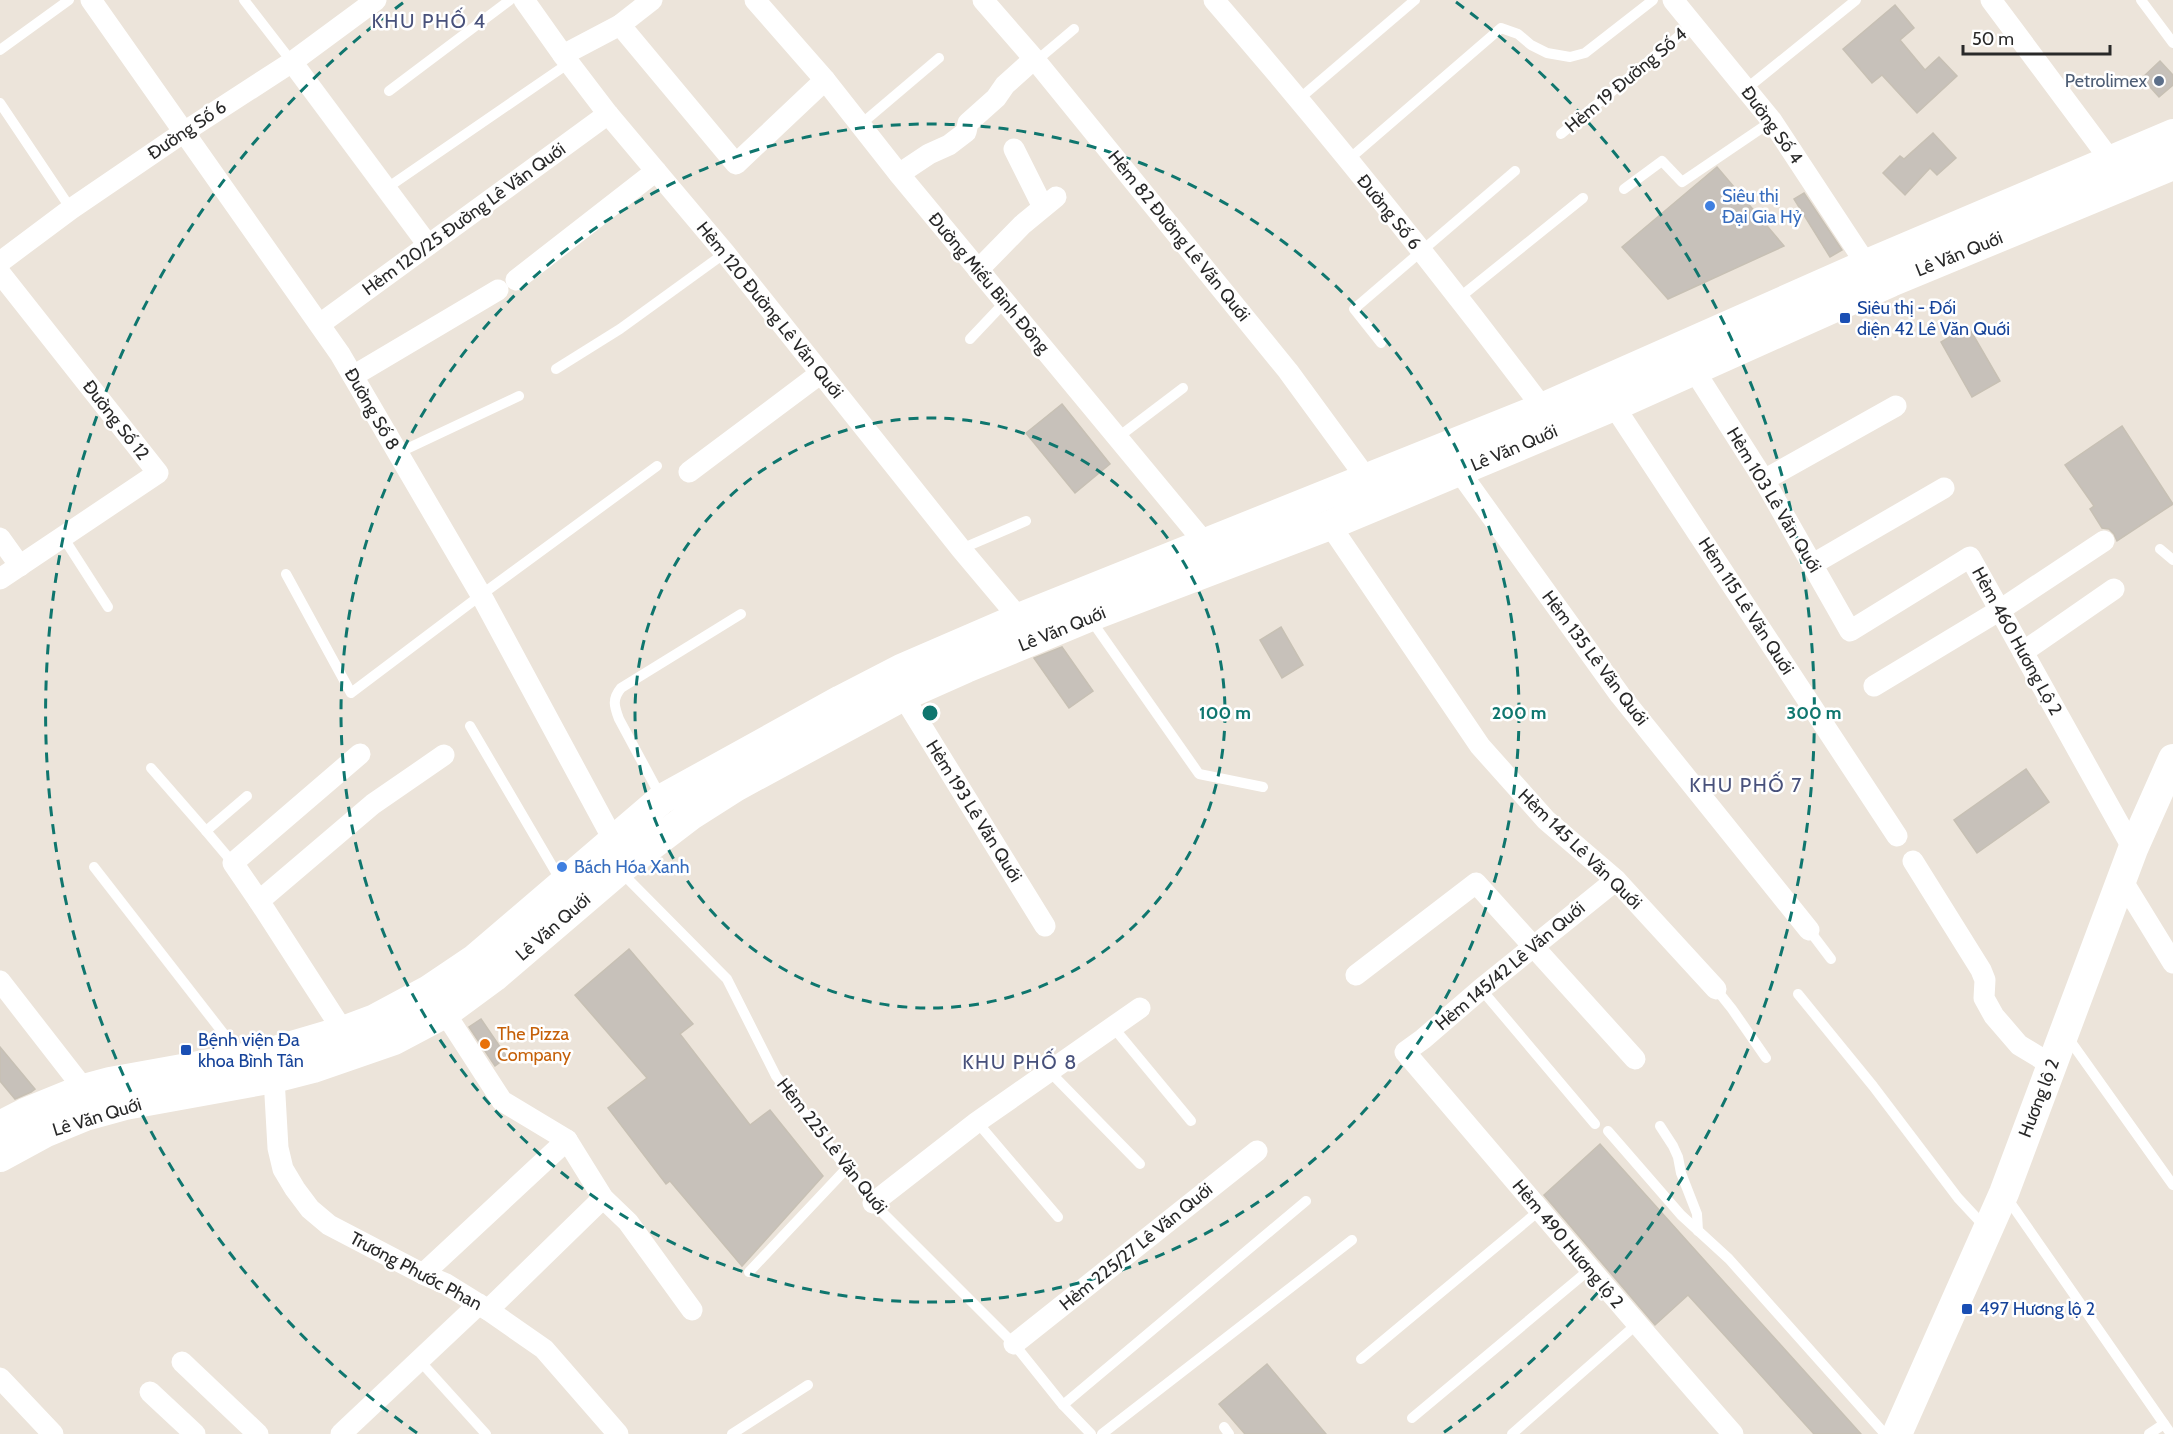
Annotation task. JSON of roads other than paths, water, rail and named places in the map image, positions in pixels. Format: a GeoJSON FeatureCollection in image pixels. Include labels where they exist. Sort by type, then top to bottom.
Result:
{"type":"FeatureCollection","features":[{"type":"Feature","properties":{"kind":"main road","name":"Lê Văn Quới"},"geometry":{"type":"LineString","coordinates":[[2,1144],[46,1132],[85,1116],[125,1105],[274,1078],[313,1068],[394,1040],[445,1013],[521,955],[619,870],[691,815],[735,787],[903,696],[1089,618],[1367,479],[1550,418],[1874,275],[2111,161],[2173,134]]}},
{"type":"Feature","properties":{"kind":"main road","name":"Lê Văn Quới"},"geometry":{"type":"LineString","coordinates":[[2,1144],[25,1113],[84,1089],[110,1082],[243,1059],[343,1031],[404,1005],[476,958],[663,800],[901,669],[1019,618],[1214,555],[1329,525],[1459,471],[1550,418],[1614,406],[1694,370],[1874,275],[2173,165]]}},
{"type":"Feature","properties":{"kind":"main road","name":"Hương lộ 2"},"geometry":{"type":"LineString","coordinates":[[1896,1434],[2004,1193],[2133,849],[2173,759]]}},
{"type":"Feature","properties":{"kind":"street","name":"Đường Số 8"},"geometry":{"type":"LineString","coordinates":[[91,0],[320,324],[353,376],[481,595],[614,841]]}},
{"type":"Feature","properties":{"kind":"street","name":"Đường Số 6"},"geometry":{"type":"LineString","coordinates":[[0,262],[71,209],[292,62],[376,0]]}},
{"type":"Feature","properties":{"kind":"street","name":"Hẻm 120 Đường Lê Văn Quới"},"geometry":{"type":"LineString","coordinates":[[524,0],[608,114],[725,253],[961,549],[1019,618]]}},
{"type":"Feature","properties":{"kind":"street"},"geometry":{"type":"LineString","coordinates":[[566,59],[620,25],[652,0]]}},
{"type":"Feature","properties":{"kind":"street","name":"Đường Miếu Bình Đông"},"geometry":{"type":"LineString","coordinates":[[754,0],[825,80],[899,174],[1214,555]]}},
{"type":"Feature","properties":{"kind":"street","name":"Hẻm 82 Đường Lê Văn Quới"},"geometry":{"type":"LineString","coordinates":[[983,0],[1035,60],[1288,371],[1367,479]]}},
{"type":"Feature","properties":{"kind":"street","name":"Đường Số 6"},"geometry":{"type":"LineString","coordinates":[[1214,0],[1299,99],[1459,298],[1550,418]]}},
{"type":"Feature","properties":{"kind":"street","name":"Đường Số 4"},"geometry":{"type":"LineString","coordinates":[[1673,0],[1772,121],[1874,275]]}},
{"type":"Feature","properties":{"kind":"street"},"geometry":{"type":"LineString","coordinates":[[1991,0],[2111,161]]}},
{"type":"Feature","properties":{"kind":"street"},"geometry":{"type":"LineString","coordinates":[[620,25],[736,165],[825,80]]}},
{"type":"Feature","properties":{"kind":"street"},"geometry":{"type":"LineString","coordinates":[[899,174],[928,154],[949,145],[966,132],[968,123],[996,98],[1005,85],[1035,60]]}},
{"type":"Feature","properties":{"kind":"street"},"geometry":{"type":"LineString","coordinates":[[292,62],[428,245]]}},
{"type":"Feature","properties":{"kind":"street","name":"Hẻm 120/25 Đường Lê Văn Quới"},"geometry":{"type":"LineString","coordinates":[[320,324],[608,114]]}},
{"type":"Feature","properties":{"kind":"street"},"geometry":{"type":"LineString","coordinates":[[978,270],[1016,231],[1049,202],[1014,149]]}},
{"type":"Feature","properties":{"kind":"street"},"geometry":{"type":"LineString","coordinates":[[353,376],[507,285],[656,171]]}},
{"type":"Feature","properties":{"kind":"street","name":"Đường Số 12"},"geometry":{"type":"LineString","coordinates":[[0,273],[158,473],[0,579]]}},
{"type":"Feature","properties":{"kind":"street","name":"Hẻm 103 Lê Văn Quới"},"geometry":{"type":"LineString","coordinates":[[1694,370],[1764,480],[1850,631]]}},
{"type":"Feature","properties":{"kind":"street"},"geometry":{"type":"LineString","coordinates":[[689,472],[821,373]]}},
{"type":"Feature","properties":{"kind":"street","name":"Hẻm 115 Lê Văn Quới"},"geometry":{"type":"LineString","coordinates":[[1614,406],[1897,836]]}},
{"type":"Feature","properties":{"kind":"street"},"geometry":{"type":"LineString","coordinates":[[1764,480],[1896,406]]}},
{"type":"Feature","properties":{"kind":"street","name":"Hẻm 135 Lê Văn Quới"},"geometry":{"type":"LineString","coordinates":[[1459,471],[1620,695],[1809,930]]}},
{"type":"Feature","properties":{"kind":"street"},"geometry":{"type":"LineString","coordinates":[[1813,564],[1944,488]]}},
{"type":"Feature","properties":{"kind":"street","name":"Hẻm 145 Lê Văn Quới"},"geometry":{"type":"LineString","coordinates":[[1329,525],[1479,746],[1546,820],[1616,880],[1716,989]]}},
{"type":"Feature","properties":{"kind":"street"},"geometry":{"type":"LineString","coordinates":[[0,538],[20,566]]}},
{"type":"Feature","properties":{"kind":"street"},"geometry":{"type":"LineString","coordinates":[[1874,686],[2000,610],[2104,541]]}},
{"type":"Feature","properties":{"kind":"street","name":"Hẻm 460 Hương Lộ 2"},"geometry":{"type":"LineString","coordinates":[[1850,631],[1970,557],[2133,849]]}},
{"type":"Feature","properties":{"kind":"street"},"geometry":{"type":"LineString","coordinates":[[2023,652],[2114,589]]}},
{"type":"Feature","properties":{"kind":"street","name":"Hẻm 193 Lê Văn Quới"},"geometry":{"type":"LineString","coordinates":[[903,696],[1045,926]]}},
{"type":"Feature","properties":{"kind":"street"},"geometry":{"type":"LineString","coordinates":[[343,1031],[233,863],[360,754]]}},
{"type":"Feature","properties":{"kind":"street"},"geometry":{"type":"LineString","coordinates":[[259,901],[373,804],[444,755]]}},
{"type":"Feature","properties":{"kind":"street"},"geometry":{"type":"LineString","coordinates":[[1913,861],[1981,970],[1985,980],[1984,998],[1994,1016],[2019,1046],[2052,1065]]}},
{"type":"Feature","properties":{"kind":"street","name":"Hẻm 145/42 Lê Văn Quới"},"geometry":{"type":"LineString","coordinates":[[1404,1052],[1423,1039],[1533,946],[1616,880]]}},
{"type":"Feature","properties":{"kind":"street"},"geometry":{"type":"LineString","coordinates":[[2122,880],[2173,963]]}},
{"type":"Feature","properties":{"kind":"street"},"geometry":{"type":"LineString","coordinates":[[1356,975],[1476,883],[1635,1059]]}},
{"type":"Feature","properties":{"kind":"street"},"geometry":{"type":"LineString","coordinates":[[0,981],[84,1089]]}},
{"type":"Feature","properties":{"kind":"street"},"geometry":{"type":"LineString","coordinates":[[873,1203],[978,1122],[1140,1008]]}},
{"type":"Feature","properties":{"kind":"street"},"geometry":{"type":"LineString","coordinates":[[445,1013],[502,1101],[567,1140],[603,1198],[628,1222],[692,1310]]}},
{"type":"Feature","properties":{"kind":"street","name":"Hẻm 490 Hương lộ 2"},"geometry":{"type":"LineString","coordinates":[[1404,1052],[1589,1270],[1733,1434]]}},
{"type":"Feature","properties":{"kind":"street","name":"Trương Phước Phan"},"geometry":{"type":"LineString","coordinates":[[274,1078],[278,1148],[283,1169],[310,1209],[329,1225],[446,1284],[544,1349],[618,1434]]}},
{"type":"Feature","properties":{"kind":"street"},"geometry":{"type":"LineString","coordinates":[[423,1274],[567,1140]]}},
{"type":"Feature","properties":{"kind":"street","name":"Hẻm 225/27 Lê Văn Quới"},"geometry":{"type":"LineString","coordinates":[[1014,1344],[1257,1150]]}},
{"type":"Feature","properties":{"kind":"street"},"geometry":{"type":"LineString","coordinates":[[341,1434],[419,1360],[483,1307],[603,1198]]}},
{"type":"Feature","properties":{"kind":"street"},"geometry":{"type":"LineString","coordinates":[[182,1362],[258,1434]]}},
{"type":"Feature","properties":{"kind":"street"},"geometry":{"type":"LineString","coordinates":[[0,1378],[53,1434]]}},
{"type":"Feature","properties":{"kind":"street"},"geometry":{"type":"LineString","coordinates":[[150,1392],[195,1434]]}},
{"type":"Feature","properties":{"kind":"lane"},"geometry":{"type":"LineString","coordinates":[[0,50],[69,0]]}},
{"type":"Feature","properties":{"kind":"lane"},"geometry":{"type":"LineString","coordinates":[[244,0],[292,62]]}},
{"type":"Feature","properties":{"kind":"lane"},"geometry":{"type":"LineString","coordinates":[[389,91],[510,0]]}},
{"type":"Feature","properties":{"kind":"lane"},"geometry":{"type":"LineString","coordinates":[[1299,99],[1415,0]]}},
{"type":"Feature","properties":{"kind":"lane"},"geometry":{"type":"LineString","coordinates":[[1348,160],[1501,28],[1518,34],[1531,45],[1547,53],[1570,57],[1585,53],[1653,0]]}},
{"type":"Feature","properties":{"kind":"lane"},"geometry":{"type":"LineString","coordinates":[[1746,89],[1856,0]]}},
{"type":"Feature","properties":{"kind":"lane"},"geometry":{"type":"LineString","coordinates":[[2141,0],[2173,43]]}},
{"type":"Feature","properties":{"kind":"lane","name":"Hẻm 19 Đường Số 4"},"geometry":{"type":"LineString","coordinates":[[1561,134],[1692,25]]}},
{"type":"Feature","properties":{"kind":"lane"},"geometry":{"type":"LineString","coordinates":[[1035,60],[1074,29]]}},
{"type":"Feature","properties":{"kind":"lane"},"geometry":{"type":"LineString","coordinates":[[860,125],[939,58]]}},
{"type":"Feature","properties":{"kind":"lane"},"geometry":{"type":"LineString","coordinates":[[387,188],[566,59]]}},
{"type":"Feature","properties":{"kind":"lane"},"geometry":{"type":"LineString","coordinates":[[0,103],[71,209]]}},
{"type":"Feature","properties":{"kind":"lane"},"geometry":{"type":"LineString","coordinates":[[1624,189],[1662,161],[1682,182],[1772,121]]}},
{"type":"Feature","properties":{"kind":"lane"},"geometry":{"type":"LineString","coordinates":[[1381,343],[1354,309],[1515,171]]}},
{"type":"Feature","properties":{"kind":"lane"},"geometry":{"type":"LineString","coordinates":[[1459,298],[1583,198]]}},
{"type":"Feature","properties":{"kind":"lane"},"geometry":{"type":"LineString","coordinates":[[556,369],[620,329],[725,253]]}},
{"type":"Feature","properties":{"kind":"lane"},"geometry":{"type":"LineString","coordinates":[[970,339],[1005,302]]}},
{"type":"Feature","properties":{"kind":"lane"},"geometry":{"type":"LineString","coordinates":[[1117,438],[1183,388]]}},
{"type":"Feature","properties":{"kind":"lane"},"geometry":{"type":"LineString","coordinates":[[398,453],[519,396]]}},
{"type":"Feature","properties":{"kind":"lane"},"geometry":{"type":"LineString","coordinates":[[286,574],[351,693],[657,466]]}},
{"type":"Feature","properties":{"kind":"lane"},"geometry":{"type":"LineString","coordinates":[[961,549],[1026,521]]}},
{"type":"Feature","properties":{"kind":"lane"},"geometry":{"type":"LineString","coordinates":[[63,537],[108,608]]}},
{"type":"Feature","properties":{"kind":"lane"},"geometry":{"type":"LineString","coordinates":[[2160,549],[2173,560]]}},
{"type":"Feature","properties":{"kind":"lane"},"geometry":{"type":"LineString","coordinates":[[663,800],[614,708],[616,694],[621,688],[741,614]]}},
{"type":"Feature","properties":{"kind":"lane"},"geometry":{"type":"LineString","coordinates":[[1089,618],[1199,774],[1263,787]]}},
{"type":"Feature","properties":{"kind":"lane"},"geometry":{"type":"LineString","coordinates":[[470,726],[563,884]]}},
{"type":"Feature","properties":{"kind":"lane"},"geometry":{"type":"LineString","coordinates":[[151,768],[233,863]]}},
{"type":"Feature","properties":{"kind":"lane"},"geometry":{"type":"LineString","coordinates":[[206,831],[247,796]]}},
{"type":"Feature","properties":{"kind":"lane"},"geometry":{"type":"LineString","coordinates":[[94,867],[243,1059]]}},
{"type":"Feature","properties":{"kind":"lane","name":"Hẻm 225 Lê Văn Quới"},"geometry":{"type":"LineString","coordinates":[[619,870],[727,979],[777,1076],[873,1203],[1014,1344],[1063,1405],[1091,1434]]}},
{"type":"Feature","properties":{"kind":"lane"},"geometry":{"type":"LineString","coordinates":[[1809,930],[1831,958]]}},
{"type":"Feature","properties":{"kind":"lane"},"geometry":{"type":"LineString","coordinates":[[1481,989],[1595,1124]]}},
{"type":"Feature","properties":{"kind":"lane"},"geometry":{"type":"LineString","coordinates":[[1716,989],[1766,1058]]}},
{"type":"Feature","properties":{"kind":"lane"},"geometry":{"type":"LineString","coordinates":[[1798,994],[1873,1086],[1958,1198],[1987,1229]]}},
{"type":"Feature","properties":{"kind":"lane"},"geometry":{"type":"LineString","coordinates":[[1113,1027],[1191,1121]]}},
{"type":"Feature","properties":{"kind":"lane"},"geometry":{"type":"LineString","coordinates":[[2064,1033],[2173,1185]]}},
{"type":"Feature","properties":{"kind":"lane"},"geometry":{"type":"LineString","coordinates":[[1050,1072],[1140,1164]]}},
{"type":"Feature","properties":{"kind":"lane"},"geometry":{"type":"LineString","coordinates":[[978,1122],[1058,1217]]}},
{"type":"Feature","properties":{"kind":"lane"},"geometry":{"type":"LineString","coordinates":[[1660,1126],[1678,1157],[1681,1173],[1697,1214],[1698,1231]]}},
{"type":"Feature","properties":{"kind":"lane"},"geometry":{"type":"LineString","coordinates":[[1608,1131],[1681,1215],[1729,1259],[1885,1434]]}},
{"type":"Feature","properties":{"kind":"lane"},"geometry":{"type":"LineString","coordinates":[[749,1272],[847,1168]]}},
{"type":"Feature","properties":{"kind":"lane"},"geometry":{"type":"LineString","coordinates":[[2004,1193],[2171,1434]]}},
{"type":"Feature","properties":{"kind":"lane"},"geometry":{"type":"LineString","coordinates":[[1063,1405],[1306,1201]]}},
{"type":"Feature","properties":{"kind":"lane"},"geometry":{"type":"LineString","coordinates":[[1361,1359],[1540,1210]]}},
{"type":"Feature","properties":{"kind":"lane"},"geometry":{"type":"LineString","coordinates":[[1102,1434],[1352,1240]]}},
{"type":"Feature","properties":{"kind":"lane"},"geometry":{"type":"LineString","coordinates":[[1412,1419],[1589,1270]]}},
{"type":"Feature","properties":{"kind":"lane"},"geometry":{"type":"LineString","coordinates":[[1512,1434],[1637,1324]]}},
{"type":"Feature","properties":{"kind":"lane"},"geometry":{"type":"LineString","coordinates":[[419,1360],[486,1434]]}},
{"type":"Feature","properties":{"kind":"lane"},"geometry":{"type":"LineString","coordinates":[[732,1434],[808,1385]]}},
{"type":"Feature","properties":{"kind":"lane"},"geometry":{"type":"LineString","coordinates":[[2150,1434],[2164,1424]]}},
{"type":"Feature","properties":{"kind":"place","name":"Petrolimex"},"geometry":{"type":"Point","coordinates":[2159,81]}},
{"type":"Feature","properties":{"kind":"place","name":"Siêu thị Đại Gia Hỷ"},"geometry":{"type":"Point","coordinates":[1710,206]}},
{"type":"Feature","properties":{"kind":"place","name":"Siêu thị - Đối diện 42 Lê Văn Quới"},"geometry":{"type":"Point","coordinates":[1845,318]}},
{"type":"Feature","properties":{"kind":"place","name":"Bách Hóa Xanh"},"geometry":{"type":"Point","coordinates":[562,867]}},
{"type":"Feature","properties":{"kind":"place","name":"The Pizza Company"},"geometry":{"type":"Point","coordinates":[485,1044]}},
{"type":"Feature","properties":{"kind":"place","name":"Bệnh viện Đa khoa Bình Tân"},"geometry":{"type":"Point","coordinates":[186,1050]}},
{"type":"Feature","properties":{"kind":"place","name":"497 Hương lộ 2"},"geometry":{"type":"Point","coordinates":[1967,1309]}},
{"type":"Feature","properties":{"kind":"district","name":"KHU PHỐ 4"},"geometry":{"type":"Point","coordinates":[429,21]}},
{"type":"Feature","properties":{"kind":"district","name":"KHU PHỐ 7"},"geometry":{"type":"Point","coordinates":[1746,785]}},
{"type":"Feature","properties":{"kind":"district","name":"KHU PHỐ 8"},"geometry":{"type":"Point","coordinates":[1020,1062]}}]}
